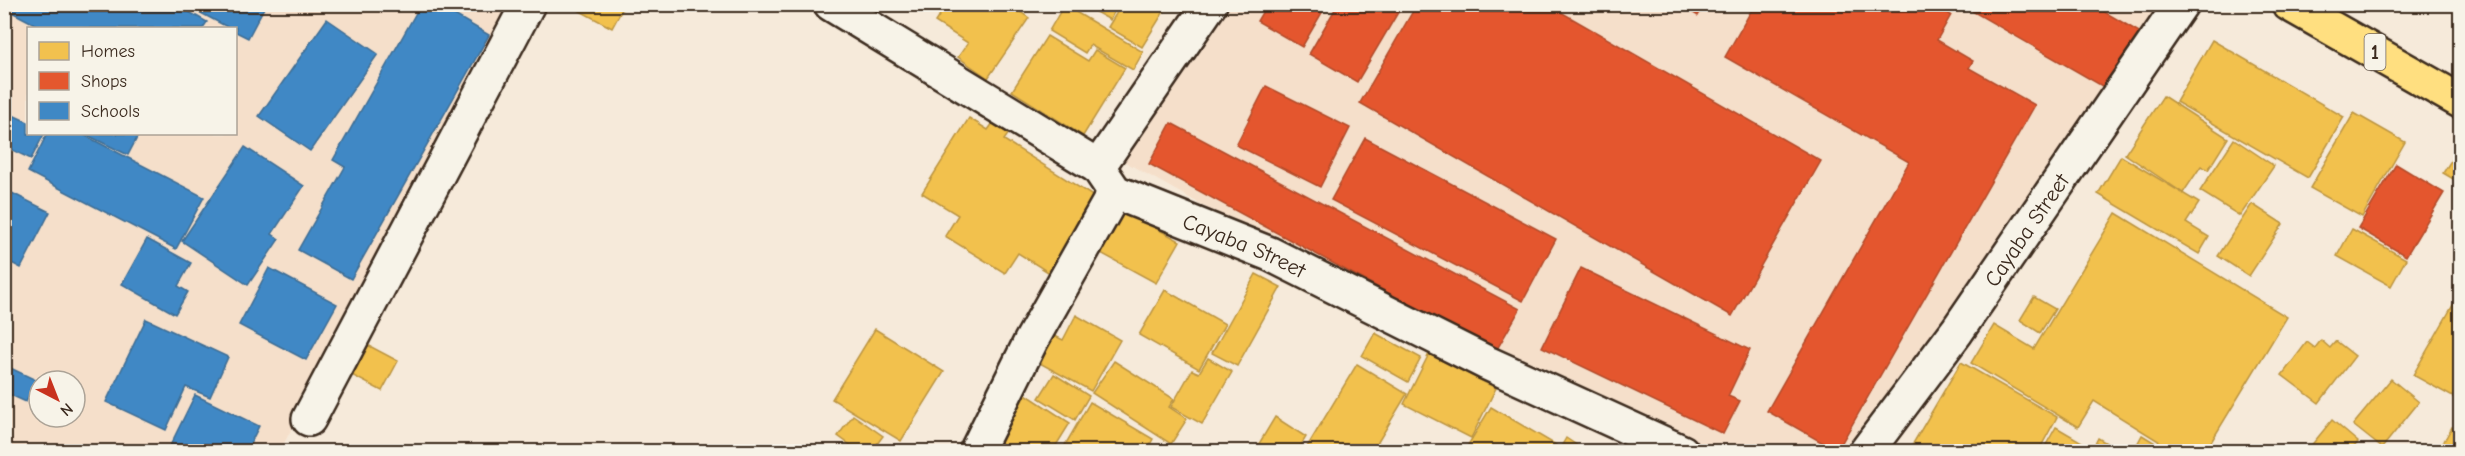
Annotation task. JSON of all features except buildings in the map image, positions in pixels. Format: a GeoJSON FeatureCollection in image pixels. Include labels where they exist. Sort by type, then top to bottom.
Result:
{"type":"FeatureCollection","features":[{"type":"Feature","properties":{"kind":"main road","name":"1"},"geometry":{"type":"LineString","coordinates":[[2289,4],[2460,101]]}},
{"type":"Feature","properties":{"kind":"street"},"geometry":{"type":"LineString","coordinates":[[309,419],[528,4]]}},
{"type":"Feature","properties":{"kind":"street","name":"Cayaba Street"},"geometry":{"type":"LineString","coordinates":[[831,4],[1106,180],[1270,254],[1487,363],[1682,452]]}},
{"type":"Feature","properties":{"kind":"street"},"geometry":{"type":"LineString","coordinates":[[976,452],[1106,180],[1210,4]]}},
{"type":"Feature","properties":{"kind":"street","name":"Cayaba Street"},"geometry":{"type":"LineString","coordinates":[[1866,452],[1957,331],[2181,4]]}},
{"type":"Feature","properties":{"kind":"shaded area"},"geometry":{"type":"Polygon","coordinates":[[[2167,4],[2012,239],[1849,451],[1713,452],[1692,446],[1399,315],[1118,158],[1226,5],[2167,4]]]}},
{"type":"Feature","properties":{"kind":"shaded area"},"geometry":{"type":"Polygon","coordinates":[[[4,5],[515,5],[280,451],[5,451],[4,5]]]}}]}
